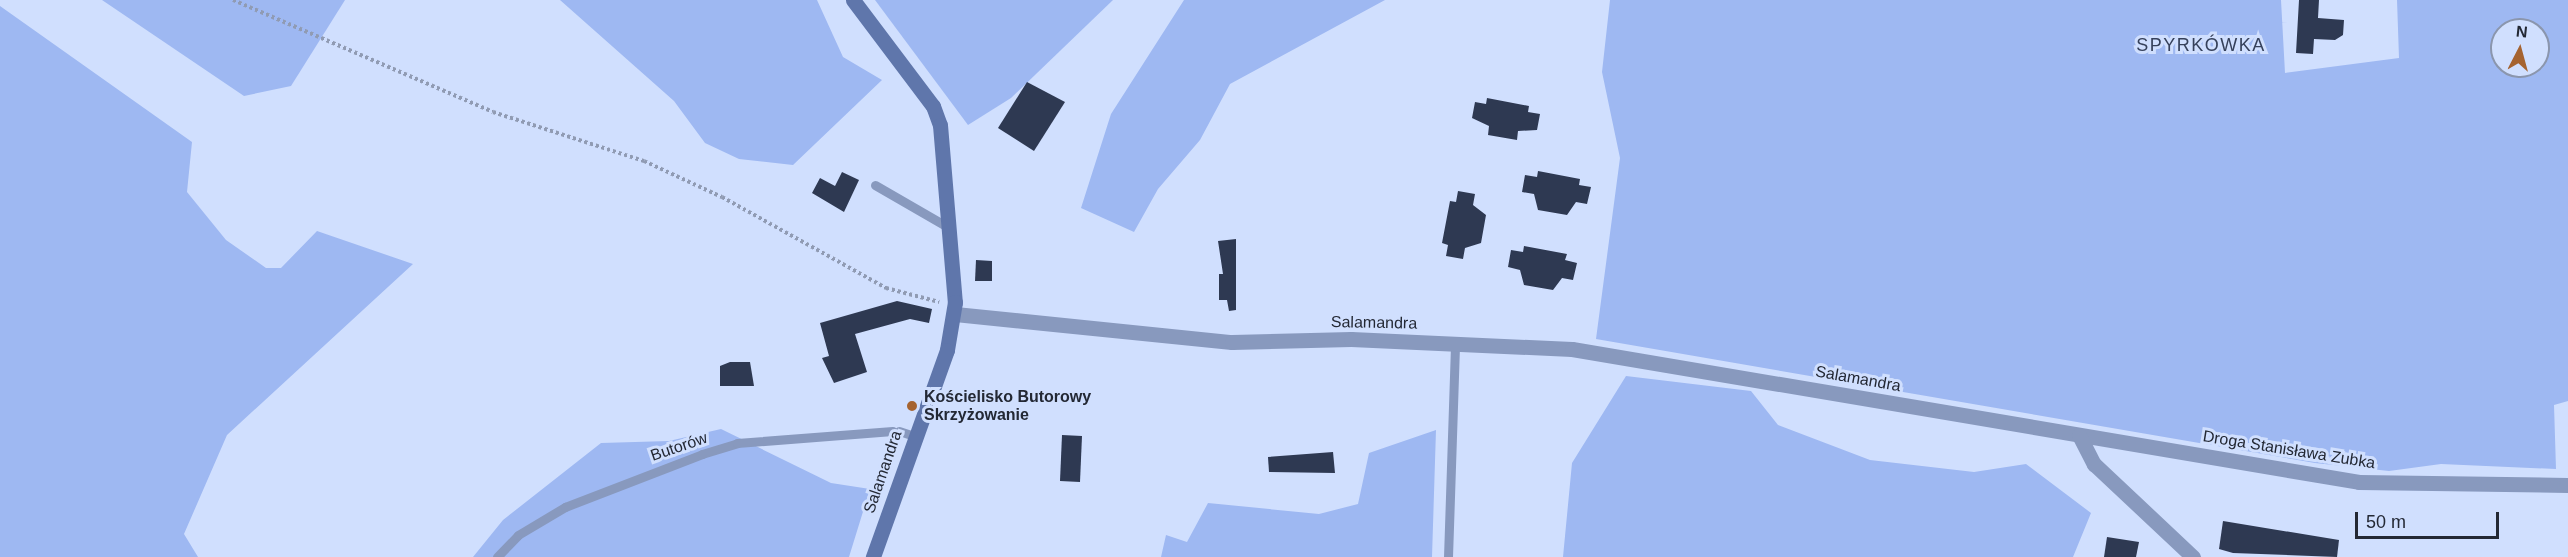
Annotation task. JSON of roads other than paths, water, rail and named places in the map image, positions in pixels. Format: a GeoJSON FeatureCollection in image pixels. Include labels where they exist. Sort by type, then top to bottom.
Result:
{"type":"FeatureCollection","features":[{"type":"Feature","properties":{"kind":"street"},"geometry":{"type":"LineString","coordinates":[[853,0],[933,106],[940,125],[945,226],[955,308]]}},
{"type":"Feature","properties":{"kind":"street","name":"Salamandra"},"geometry":{"type":"LineString","coordinates":[[873,557],[955,308],[1232,342],[1455,344],[1572,349],[2044,429]]}},
{"type":"Feature","properties":{"kind":"street","name":"Droga Stanisława Zubka"},"geometry":{"type":"LineString","coordinates":[[2044,429],[2359,482],[2568,485]]}},
{"type":"Feature","properties":{"kind":"street"},"geometry":{"type":"LineString","coordinates":[[2079,435],[2094,464],[2193,557]]}},
{"type":"Feature","properties":{"kind":"lane"},"geometry":{"type":"LineString","coordinates":[[875,185],[945,226]]}},
{"type":"Feature","properties":{"kind":"lane"},"geometry":{"type":"LineString","coordinates":[[1448,557],[1455,344]]}},
{"type":"Feature","properties":{"kind":"lane","name":"Butorów"},"geometry":{"type":"LineString","coordinates":[[497,557],[518,535],[565,507],[702,454],[737,443],[896,431],[914,436]]}},
{"type":"Feature","properties":{"kind":"place","name":"Kościelisko Butorowy Skrzyżowanie"},"geometry":{"type":"Point","coordinates":[912,406]}},
{"type":"Feature","properties":{"kind":"district","name":"SPYRKÓWKA"},"geometry":{"type":"Point","coordinates":[2201,45]}}]}
